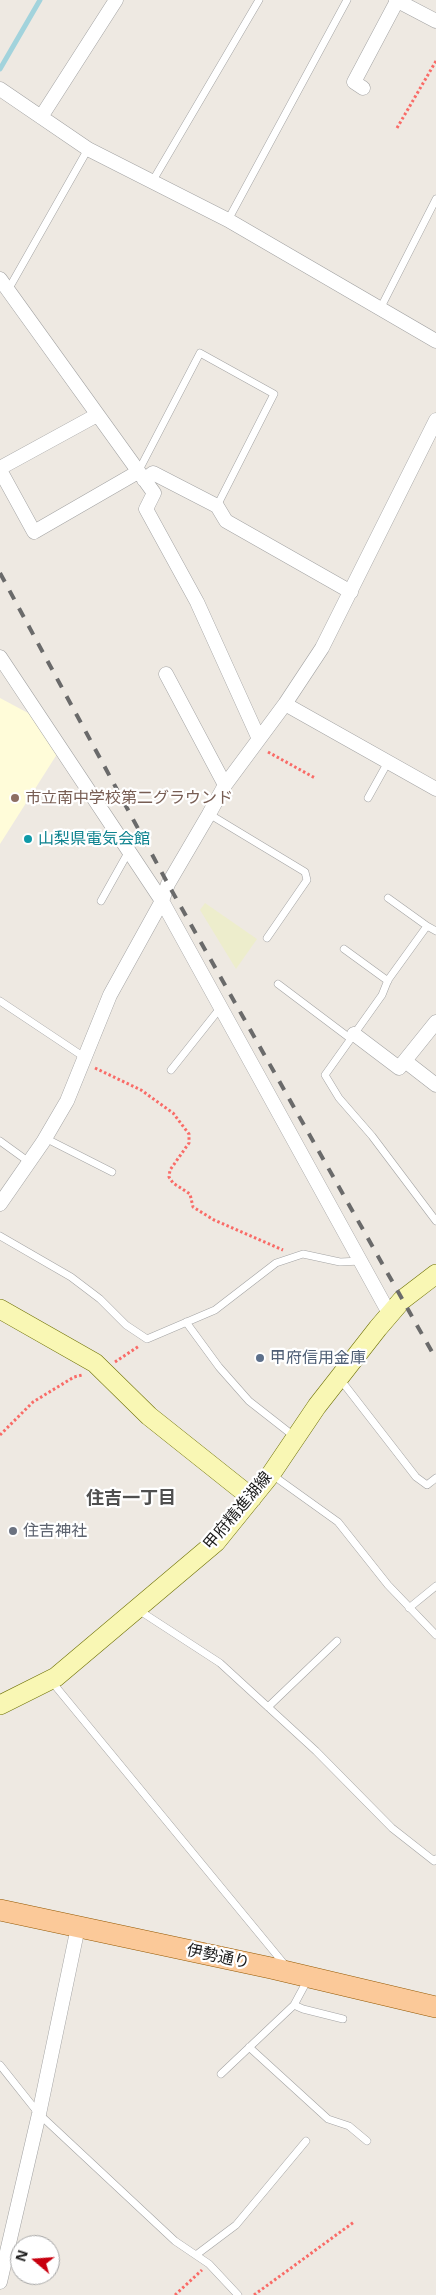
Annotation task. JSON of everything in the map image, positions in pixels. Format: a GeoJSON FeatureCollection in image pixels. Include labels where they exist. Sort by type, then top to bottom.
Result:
{"type":"FeatureCollection","features":[{"type":"Feature","properties":{"kind":"main road","name":"甲府精進湖線"},"geometry":{"type":"LineString","coordinates":[[0,1705],[50,1679],[216,1542],[271,1474],[295,1437],[390,1313],[402,1300],[436,1274]]}},
{"type":"Feature","properties":{"kind":"main road"},"geometry":{"type":"LineString","coordinates":[[0,1309],[95,1363],[149,1416],[252,1498]]}},
{"type":"Feature","properties":{"kind":"main road","name":"伊勢通り"},"geometry":{"type":"LineString","coordinates":[[0,1910],[300,1975],[436,2007]]}},
{"type":"Feature","properties":{"kind":"street"},"geometry":{"type":"LineString","coordinates":[[40,117],[116,0]]}},
{"type":"Feature","properties":{"kind":"street"},"geometry":{"type":"LineString","coordinates":[[363,88],[354,82],[397,0],[436,21]]}},
{"type":"Feature","properties":{"kind":"street"},"geometry":{"type":"LineString","coordinates":[[0,90],[88,149],[228,220],[436,341]]}},
{"type":"Feature","properties":{"kind":"street"},"geometry":{"type":"LineString","coordinates":[[0,279],[154,493],[146,509],[197,602],[257,742]]}},
{"type":"Feature","properties":{"kind":"street"},"geometry":{"type":"LineString","coordinates":[[97,414],[0,469],[34,532],[141,476],[153,473],[217,506],[226,521],[350,592]]}},
{"type":"Feature","properties":{"kind":"street"},"geometry":{"type":"LineString","coordinates":[[0,1204],[45,1138],[67,1101],[110,996],[162,901],[168,884],[225,786],[285,704],[322,648],[436,420]]}},
{"type":"Feature","properties":{"kind":"street"},"geometry":{"type":"LineString","coordinates":[[0,657],[162,901],[390,1313]]}},
{"type":"Feature","properties":{"kind":"street"},"geometry":{"type":"LineString","coordinates":[[166,674],[225,786]]}},
{"type":"Feature","properties":{"kind":"street"},"geometry":{"type":"LineString","coordinates":[[285,704],[436,789]]}},
{"type":"Feature","properties":{"kind":"street"},"geometry":{"type":"LineString","coordinates":[[352,1037],[398,1068],[436,1022]]}},
{"type":"Feature","properties":{"kind":"street"},"geometry":{"type":"LineString","coordinates":[[404,1061],[436,1085]]}},
{"type":"Feature","properties":{"kind":"street"},"geometry":{"type":"LineString","coordinates":[[0,2282],[39,2114],[78,1928]]}},
{"type":"Feature","properties":{"kind":"lane"},"geometry":{"type":"LineString","coordinates":[[152,182],[259,0]]}},
{"type":"Feature","properties":{"kind":"lane"},"geometry":{"type":"LineString","coordinates":[[228,220],[347,0]]}},
{"type":"Feature","properties":{"kind":"lane"},"geometry":{"type":"LineString","coordinates":[[8,290],[88,149]]}},
{"type":"Feature","properties":{"kind":"lane"},"geometry":{"type":"LineString","coordinates":[[380,308],[436,199]]}},
{"type":"Feature","properties":{"kind":"lane"},"geometry":{"type":"LineString","coordinates":[[141,476],[200,353],[274,394],[217,506]]}},
{"type":"Feature","properties":{"kind":"lane"},"geometry":{"type":"LineString","coordinates":[[368,798],[388,762]]}},
{"type":"Feature","properties":{"kind":"lane"},"geometry":{"type":"LineString","coordinates":[[209,814],[305,872],[306,880],[267,938]]}},
{"type":"Feature","properties":{"kind":"lane"},"geometry":{"type":"LineString","coordinates":[[101,901],[129,851]]}},
{"type":"Feature","properties":{"kind":"lane"},"geometry":{"type":"LineString","coordinates":[[388,898],[436,931]]}},
{"type":"Feature","properties":{"kind":"lane"},"geometry":{"type":"LineString","coordinates":[[427,926],[388,981],[382,995],[325,1075],[339,1098],[372,1136],[434,1216]]}},
{"type":"Feature","properties":{"kind":"lane"},"geometry":{"type":"LineString","coordinates":[[344,949],[388,981]]}},
{"type":"Feature","properties":{"kind":"lane"},"geometry":{"type":"LineString","coordinates":[[278,984],[352,1037]]}},
{"type":"Feature","properties":{"kind":"lane"},"geometry":{"type":"LineString","coordinates":[[0,1001],[83,1059]]}},
{"type":"Feature","properties":{"kind":"lane"},"geometry":{"type":"LineString","coordinates":[[170,1070],[221,1007]]}},
{"type":"Feature","properties":{"kind":"lane"},"geometry":{"type":"LineString","coordinates":[[45,1138],[112,1172]]}},
{"type":"Feature","properties":{"kind":"lane"},"geometry":{"type":"LineString","coordinates":[[0,1141],[29,1162]]}},
{"type":"Feature","properties":{"kind":"lane"},"geometry":{"type":"LineString","coordinates":[[0,1236],[71,1276],[100,1299],[126,1326],[147,1339],[215,1310],[276,1263],[303,1254],[340,1262],[361,1261]]}},
{"type":"Feature","properties":{"kind":"lane"},"geometry":{"type":"LineString","coordinates":[[186,1322],[219,1367],[249,1401],[295,1437]]}},
{"type":"Feature","properties":{"kind":"lane"},"geometry":{"type":"LineString","coordinates":[[339,1378],[416,1477],[427,1485],[436,1478]]}},
{"type":"Feature","properties":{"kind":"lane"},"geometry":{"type":"LineString","coordinates":[[271,1474],[338,1522],[409,1608],[436,1635]]}},
{"type":"Feature","properties":{"kind":"lane"},"geometry":{"type":"LineString","coordinates":[[409,1608],[436,1586]]}},
{"type":"Feature","properties":{"kind":"lane"},"geometry":{"type":"LineString","coordinates":[[137,1609],[220,1663],[316,1751],[392,1828],[434,1861],[436,1859]]}},
{"type":"Feature","properties":{"kind":"lane"},"geometry":{"type":"LineString","coordinates":[[268,1707],[337,1642]]}},
{"type":"Feature","properties":{"kind":"lane"},"geometry":{"type":"LineString","coordinates":[[50,1679],[300,1975],[294,2005],[221,2074]]}},
{"type":"Feature","properties":{"kind":"lane"},"geometry":{"type":"LineString","coordinates":[[294,2005],[343,2019]]}},
{"type":"Feature","properties":{"kind":"lane"},"geometry":{"type":"LineString","coordinates":[[249,2047],[328,2119],[349,2126],[367,2141]]}},
{"type":"Feature","properties":{"kind":"lane"},"geometry":{"type":"LineString","coordinates":[[0,2065],[39,2114],[175,2241],[209,2264],[238,2295]]}},
{"type":"Feature","properties":{"kind":"lane"},"geometry":{"type":"LineString","coordinates":[[196,2256],[236,2225],[306,2141]]}},
{"type":"Feature","properties":{"kind":"path"},"geometry":{"type":"LineString","coordinates":[[397,128],[436,61]]}},
{"type":"Feature","properties":{"kind":"path"},"geometry":{"type":"LineString","coordinates":[[257,742],[315,778]]}},
{"type":"Feature","properties":{"kind":"path"},"geometry":{"type":"LineString","coordinates":[[83,1059],[141,1090],[173,1113],[189,1134],[189,1143],[170,1170],[169,1177],[173,1183],[190,1194],[193,1207],[214,1220],[297,1256]]}},
{"type":"Feature","properties":{"kind":"path"},"geometry":{"type":"LineString","coordinates":[[0,1435],[33,1402],[74,1377],[102,1370],[140,1346],[147,1339]]}},
{"type":"Feature","properties":{"kind":"path"},"geometry":{"type":"LineString","coordinates":[[254,2295],[354,2222]]}},
{"type":"Feature","properties":{"kind":"path"},"geometry":{"type":"LineString","coordinates":[[175,2295],[209,2264]]}},
{"type":"Feature","properties":{"kind":"shaded area","name":"市立南中学校第二グラウンド"},"geometry":{"type":"Polygon","coordinates":[[[0,698],[43,721],[59,751],[0,844],[0,698]]]}},
{"type":"Feature","properties":{"kind":"green space"},"geometry":{"type":"Polygon","coordinates":[[[205,903],[257,939],[236,969],[200,910],[205,903]]]}},
{"type":"Feature","properties":{"kind":"waterway"},"geometry":{"type":"LineString","coordinates":[[0,69],[40,0]]}},
{"type":"Feature","properties":{"kind":"railway"},"geometry":{"type":"LineString","coordinates":[[0,573],[168,884],[436,1359]]}},
{"type":"Feature","properties":{"kind":"place","name":"市立南中学校第二グラウンド"},"geometry":{"type":"Point","coordinates":[15,798]}},
{"type":"Feature","properties":{"kind":"place","name":"山梨県電気会館"},"geometry":{"type":"Point","coordinates":[28,839]}},
{"type":"Feature","properties":{"kind":"place","name":"甲府信用金庫"},"geometry":{"type":"Point","coordinates":[260,1358]}},
{"type":"Feature","properties":{"kind":"place","name":"住吉神社"},"geometry":{"type":"Point","coordinates":[13,1531]}},
{"type":"Feature","properties":{"kind":"district","name":"住吉一丁目"},"geometry":{"type":"Point","coordinates":[131,1499]}}]}
